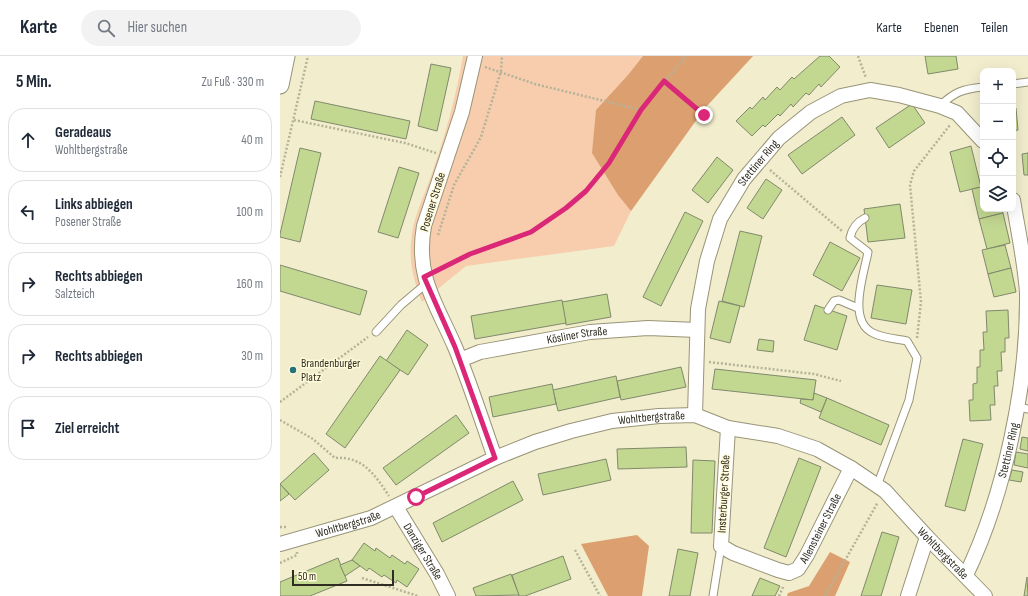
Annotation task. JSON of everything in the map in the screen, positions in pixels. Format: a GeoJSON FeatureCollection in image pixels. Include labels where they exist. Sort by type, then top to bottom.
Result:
{"type":"FeatureCollection","features":[{"type":"Feature","properties":{"kind":"street"},"geometry":{"type":"LineString","coordinates":[[280,85],[286,56]]}},
{"type":"Feature","properties":{"kind":"street","name":"Posener Straße"},"geometry":{"type":"LineString","coordinates":[[474,59],[462,112],[424,226],[421,242],[426,280],[460,360],[495,458]]}},
{"type":"Feature","properties":{"kind":"street","name":"Stettiner Ring"},"geometry":{"type":"LineString","coordinates":[[695,415],[698,361],[698,309],[707,261],[720,219],[744,179],[758,160],[779,138],[811,112],[841,96],[870,90],[899,95],[940,106],[957,113],[982,140]]}},
{"type":"Feature","properties":{"kind":"street","name":"Stettiner Ring"},"geometry":{"type":"LineString","coordinates":[[966,575],[981,544],[1023,408],[1027,293],[1015,212]]}},
{"type":"Feature","properties":{"kind":"street","name":"Kösliner Straße"},"geometry":{"type":"LineString","coordinates":[[460,360],[480,352],[590,332],[648,328],[697,330]]}},
{"type":"Feature","properties":{"kind":"street","name":"Wohltbergstraße"},"geometry":{"type":"LineString","coordinates":[[280,544],[371,518],[495,458],[564,433],[612,421],[660,416],[695,415],[728,428],[778,436],[817,449],[851,468],[881,488],[985,596]]}},
{"type":"Feature","properties":{"kind":"street","name":"Insterburger Straße"},"geometry":{"type":"LineString","coordinates":[[728,428],[721,546],[733,553],[778,570]]}},
{"type":"Feature","properties":{"kind":"street","name":"Allensteiner Straße"},"geometry":{"type":"LineString","coordinates":[[778,570],[790,573],[798,569],[851,468]]}},
{"type":"Feature","properties":{"kind":"street","name":"Danziger Straße"},"geometry":{"type":"LineString","coordinates":[[396,507],[437,574],[448,596]]}},
{"type":"Feature","properties":{"kind":"street"},"geometry":{"type":"LineString","coordinates":[[908,596],[927,537]]}},
{"type":"Feature","properties":{"kind":"lane"},"geometry":{"type":"LineString","coordinates":[[1016,84],[1028,82]]}},
{"type":"Feature","properties":{"kind":"lane"},"geometry":{"type":"LineString","coordinates":[[940,106],[952,94],[968,88],[980,87]]}},
{"type":"Feature","properties":{"kind":"lane"},"geometry":{"type":"LineString","coordinates":[[865,218],[851,231],[850,238],[868,252],[858,308],[860,320],[873,333],[907,341],[917,358],[908,400],[881,488]]}},
{"type":"Feature","properties":{"kind":"lane"},"geometry":{"type":"LineString","coordinates":[[376,332],[426,280]]}},
{"type":"Feature","properties":{"kind":"lane"},"geometry":{"type":"LineString","coordinates":[[828,310],[834,302],[839,300],[858,308]]}},
{"type":"Feature","properties":{"kind":"lane"},"geometry":{"type":"LineString","coordinates":[[713,596],[721,546]]}},
{"type":"Feature","properties":{"kind":"path"},"geometry":{"type":"LineString","coordinates":[[280,177],[308,56]]}},
{"type":"Feature","properties":{"kind":"path"},"geometry":{"type":"LineString","coordinates":[[437,236],[454,185],[481,137],[501,71],[502,56]]}},
{"type":"Feature","properties":{"kind":"path"},"geometry":{"type":"LineString","coordinates":[[426,280],[470,254],[531,232],[566,208],[586,191],[609,163],[641,110],[686,56]]}},
{"type":"Feature","properties":{"kind":"path"},"geometry":{"type":"LineString","coordinates":[[858,56],[870,90]]}},
{"type":"Feature","properties":{"kind":"path"},"geometry":{"type":"LineString","coordinates":[[474,59],[535,84],[641,110]]}},
{"type":"Feature","properties":{"kind":"path"},"geometry":{"type":"LineString","coordinates":[[664,81],[704,115]]}},
{"type":"Feature","properties":{"kind":"path"},"geometry":{"type":"LineString","coordinates":[[919,342],[916,337],[921,302],[910,185],[914,171],[957,113]]}},
{"type":"Feature","properties":{"kind":"path"},"geometry":{"type":"LineString","coordinates":[[294,120],[405,143],[448,157]]}},
{"type":"Feature","properties":{"kind":"path"},"geometry":{"type":"LineString","coordinates":[[758,160],[839,229]]}},
{"type":"Feature","properties":{"kind":"path"},"geometry":{"type":"LineString","coordinates":[[280,402],[376,332]]}},
{"type":"Feature","properties":{"kind":"path"},"geometry":{"type":"LineString","coordinates":[[698,361],[814,374],[841,381]]}},
{"type":"Feature","properties":{"kind":"path"},"geometry":{"type":"LineString","coordinates":[[280,420],[313,439],[335,458],[347,457],[374,472],[396,507]]}},
{"type":"Feature","properties":{"kind":"path"},"geometry":{"type":"LineString","coordinates":[[825,596],[881,488]]}},
{"type":"Feature","properties":{"kind":"path"},"geometry":{"type":"LineString","coordinates":[[575,550],[600,596]]}},
{"type":"Feature","properties":{"kind":"path"},"geometry":{"type":"LineString","coordinates":[[362,578],[418,596]]}},
{"type":"Feature","properties":{"kind":"path"},"geometry":{"type":"LineString","coordinates":[[780,596],[784,586]]}},
{"type":"Feature","properties":{"kind":"shaded area"},"geometry":{"type":"Polygon","coordinates":[[[463,56],[753,56],[705,108],[631,211],[614,246],[466,266],[422,302],[412,269],[411,243],[413,227],[441,147],[457,87],[463,56]]]}},
{"type":"Feature","properties":{"kind":"shaded area"},"geometry":{"type":"Polygon","coordinates":[[[643,56],[753,56],[705,108],[631,211],[618,195],[592,153],[596,110],[643,56]]]}},
{"type":"Feature","properties":{"kind":"shaded area"},"geometry":{"type":"Polygon","coordinates":[[[637,535],[649,546],[642,596],[608,596],[581,544],[637,535]]]}},
{"type":"Feature","properties":{"kind":"shaded area"},"geometry":{"type":"Polygon","coordinates":[[[830,552],[850,562],[835,596],[787,596],[788,593],[809,586],[830,552]]]}},
{"type":"Feature","properties":{"kind":"building"},"geometry":{"type":"Polygon","coordinates":[[[820,56],[829,56],[840,67],[821,87],[819,84],[809,95],[806,93],[793,107],[791,104],[780,116],[778,114],[765,127],[763,125],[752,136],[736,121],[750,107],[752,109],[763,97],[765,100],[777,87],[780,90],[792,77],[794,79],[820,56]]]}},
{"type":"Feature","properties":{"kind":"building"},"geometry":{"type":"Polygon","coordinates":[[[925,56],[956,56],[958,69],[928,74],[925,56]]]}},
{"type":"Feature","properties":{"kind":"building"},"geometry":{"type":"Polygon","coordinates":[[[431,64],[451,68],[437,131],[418,126],[431,64]]]}},
{"type":"Feature","properties":{"kind":"building"},"geometry":{"type":"Polygon","coordinates":[[[315,101],[410,121],[406,139],[311,119],[315,101]]]}},
{"type":"Feature","properties":{"kind":"building"},"geometry":{"type":"Polygon","coordinates":[[[912,104],[925,123],[889,148],[876,128],[912,104]]]}},
{"type":"Feature","properties":{"kind":"building"},"geometry":{"type":"Polygon","coordinates":[[[1016,108],[1018,130],[1016,130],[1016,108]]]}},
{"type":"Feature","properties":{"kind":"building"},"geometry":{"type":"Polygon","coordinates":[[[842,117],[855,135],[802,174],[788,155],[842,117]]]}},
{"type":"Feature","properties":{"kind":"building"},"geometry":{"type":"Polygon","coordinates":[[[971,146],[980,187],[960,192],[950,152],[971,146]]]}},
{"type":"Feature","properties":{"kind":"building"},"geometry":{"type":"Polygon","coordinates":[[[300,148],[321,153],[300,242],[280,237],[280,234],[300,148]]]}},
{"type":"Feature","properties":{"kind":"building"},"geometry":{"type":"Polygon","coordinates":[[[1028,153],[1028,175],[1024,175],[1022,154],[1028,153]]]}},
{"type":"Feature","properties":{"kind":"building"},"geometry":{"type":"Polygon","coordinates":[[[717,157],[733,170],[708,203],[692,190],[717,157]]]}},
{"type":"Feature","properties":{"kind":"building"},"geometry":{"type":"Polygon","coordinates":[[[399,167],[419,173],[398,238],[378,232],[399,167]]]}},
{"type":"Feature","properties":{"kind":"building"},"geometry":{"type":"Polygon","coordinates":[[[766,179],[782,190],[763,219],[747,208],[766,179]]]}},
{"type":"Feature","properties":{"kind":"building"},"geometry":{"type":"Polygon","coordinates":[[[980,187],[980,212],[1003,213],[979,219],[972,189],[980,187]]]}},
{"type":"Feature","properties":{"kind":"building"},"geometry":{"type":"Polygon","coordinates":[[[900,204],[905,238],[868,242],[864,209],[900,204]]]}},
{"type":"Feature","properties":{"kind":"building"},"geometry":{"type":"Polygon","coordinates":[[[685,212],[703,221],[661,306],[643,297],[685,212]]]}},
{"type":"Feature","properties":{"kind":"building"},"geometry":{"type":"Polygon","coordinates":[[[1003,213],[1010,243],[987,249],[979,219],[1003,213]]]}},
{"type":"Feature","properties":{"kind":"building"},"geometry":{"type":"Polygon","coordinates":[[[740,231],[762,236],[744,307],[722,301],[740,231]]]}},
{"type":"Feature","properties":{"kind":"building"},"geometry":{"type":"Polygon","coordinates":[[[830,242],[860,258],[842,291],[813,275],[830,242]]]}},
{"type":"Feature","properties":{"kind":"building"},"geometry":{"type":"Polygon","coordinates":[[[1005,245],[1011,268],[988,274],[982,250],[1005,245]]]}},
{"type":"Feature","properties":{"kind":"building"},"geometry":{"type":"Polygon","coordinates":[[[280,265],[367,291],[360,315],[280,291],[280,265]]]}},
{"type":"Feature","properties":{"kind":"building"},"geometry":{"type":"Polygon","coordinates":[[[1011,268],[1016,292],[994,297],[988,274],[1011,268]]]}},
{"type":"Feature","properties":{"kind":"building"},"geometry":{"type":"Polygon","coordinates":[[[877,285],[912,290],[906,324],[871,318],[877,285]]]}},
{"type":"Feature","properties":{"kind":"building"},"geometry":{"type":"Polygon","coordinates":[[[607,294],[611,317],[566,325],[562,302],[607,294]]]}},
{"type":"Feature","properties":{"kind":"building"},"geometry":{"type":"Polygon","coordinates":[[[562,300],[566,323],[475,339],[471,316],[562,300]]]}},
{"type":"Feature","properties":{"kind":"building"},"geometry":{"type":"Polygon","coordinates":[[[719,301],[740,306],[730,343],[710,338],[719,301]]]}},
{"type":"Feature","properties":{"kind":"building"},"geometry":{"type":"Polygon","coordinates":[[[815,305],[847,316],[837,350],[804,340],[815,305]]]}},
{"type":"Feature","properties":{"kind":"building"},"geometry":{"type":"Polygon","coordinates":[[[1008,310],[1009,338],[1005,338],[1005,352],[1001,352],[1002,371],[997,371],[998,386],[994,386],[995,405],[990,405],[991,420],[970,421],[969,400],[973,400],[973,384],[977,383],[977,367],[980,367],[980,350],[984,350],[983,332],[987,332],[986,311],[1008,310]]]}},
{"type":"Feature","properties":{"kind":"building"},"geometry":{"type":"Polygon","coordinates":[[[407,330],[428,345],[408,375],[386,361],[407,330]]]}},
{"type":"Feature","properties":{"kind":"building"},"geometry":{"type":"Polygon","coordinates":[[[759,339],[774,341],[773,352],[757,350],[759,339]]]}},
{"type":"Feature","properties":{"kind":"building"},"geometry":{"type":"Polygon","coordinates":[[[380,356],[400,370],[345,448],[326,434],[380,356]]]}},
{"type":"Feature","properties":{"kind":"building"},"geometry":{"type":"Polygon","coordinates":[[[681,367],[686,387],[621,400],[617,381],[681,367]]]}},
{"type":"Feature","properties":{"kind":"building"},"geometry":{"type":"Polygon","coordinates":[[[715,369],[816,380],[813,400],[712,389],[715,369]]]}},
{"type":"Feature","properties":{"kind":"building"},"geometry":{"type":"Polygon","coordinates":[[[616,376],[620,397],[558,411],[553,390],[616,376]]]}},
{"type":"Feature","properties":{"kind":"building"},"geometry":{"type":"Polygon","coordinates":[[[552,384],[556,404],[493,417],[489,397],[552,384]]]}},
{"type":"Feature","properties":{"kind":"building"},"geometry":{"type":"Polygon","coordinates":[[[814,393],[827,398],[821,412],[800,403],[801,399],[813,400],[814,393]]]}},
{"type":"Feature","properties":{"kind":"building"},"geometry":{"type":"Polygon","coordinates":[[[827,398],[889,425],[881,445],[819,418],[827,398]]]}},
{"type":"Feature","properties":{"kind":"building"},"geometry":{"type":"Polygon","coordinates":[[[456,415],[469,433],[396,485],[383,468],[456,415]]]}},
{"type":"Feature","properties":{"kind":"building"},"geometry":{"type":"Polygon","coordinates":[[[1022,437],[1028,438],[1028,451],[1020,449],[1022,437]]]}},
{"type":"Feature","properties":{"kind":"building"},"geometry":{"type":"Polygon","coordinates":[[[963,439],[983,444],[965,511],[945,506],[963,439]]]}},
{"type":"Feature","properties":{"kind":"building"},"geometry":{"type":"Polygon","coordinates":[[[686,447],[687,467],[618,469],[617,449],[686,447]]]}},
{"type":"Feature","properties":{"kind":"building"},"geometry":{"type":"Polygon","coordinates":[[[1016,452],[1028,454],[1028,468],[1014,465],[1016,452]]]}},
{"type":"Feature","properties":{"kind":"building"},"geometry":{"type":"Polygon","coordinates":[[[314,453],[329,470],[295,500],[280,484],[314,453]]]}},
{"type":"Feature","properties":{"kind":"building"},"geometry":{"type":"Polygon","coordinates":[[[799,458],[821,467],[786,557],[764,548],[799,458]]]}},
{"type":"Feature","properties":{"kind":"building"},"geometry":{"type":"Polygon","coordinates":[[[606,459],[611,480],[543,495],[538,474],[606,459]]]}},
{"type":"Feature","properties":{"kind":"building"},"geometry":{"type":"Polygon","coordinates":[[[693,460],[715,461],[712,533],[691,533],[693,460]]]}},
{"type":"Feature","properties":{"kind":"building"},"geometry":{"type":"Polygon","coordinates":[[[1012,470],[1023,472],[1021,482],[1009,480],[1012,470]]]}},
{"type":"Feature","properties":{"kind":"building"},"geometry":{"type":"Polygon","coordinates":[[[513,481],[523,500],[442,542],[433,523],[513,481]]]}},
{"type":"Feature","properties":{"kind":"building"},"geometry":{"type":"Polygon","coordinates":[[[280,484],[289,494],[280,501],[280,484]]]}},
{"type":"Feature","properties":{"kind":"building"},"geometry":{"type":"Polygon","coordinates":[[[882,532],[899,537],[881,596],[861,596],[882,532]]]}},
{"type":"Feature","properties":{"kind":"building"},"geometry":{"type":"Polygon","coordinates":[[[364,543],[375,551],[376,548],[390,558],[392,555],[405,564],[407,561],[419,569],[407,587],[397,580],[396,583],[384,575],[382,577],[369,568],[367,571],[352,560],[364,543]]]}},
{"type":"Feature","properties":{"kind":"building"},"geometry":{"type":"Polygon","coordinates":[[[678,549],[698,553],[690,596],[669,596],[678,549]]]}},
{"type":"Feature","properties":{"kind":"building"},"geometry":{"type":"Polygon","coordinates":[[[563,556],[571,579],[525,596],[519,596],[512,575],[563,556]]]}},
{"type":"Feature","properties":{"kind":"building"},"geometry":{"type":"Polygon","coordinates":[[[338,558],[347,581],[310,596],[280,596],[280,582],[338,558]]]}},
{"type":"Feature","properties":{"kind":"building"},"geometry":{"type":"Polygon","coordinates":[[[352,560],[360,566],[345,576],[340,565],[352,560]]]}},
{"type":"Feature","properties":{"kind":"building"},"geometry":{"type":"Polygon","coordinates":[[[511,574],[519,595],[476,596],[473,588],[511,574]]]}},
{"type":"Feature","properties":{"kind":"building"},"geometry":{"type":"Polygon","coordinates":[[[1027,577],[1028,596],[1024,596],[1027,577]]]}},
{"type":"Feature","properties":{"kind":"building"},"geometry":{"type":"Polygon","coordinates":[[[760,578],[780,586],[775,596],[752,596],[760,578]]]}},
{"type":"Feature","properties":{"kind":"place","name":"Brandenburger Platz"},"geometry":{"type":"Point","coordinates":[293,370]}},
{"type":"Feature","properties":{"kind":"route"},"geometry":{"type":"LineString","coordinates":[[416,497],[495,458],[455,347],[424,277],[470,254],[506,243],[531,232],[566,208],[586,191],[609,163],[641,110],[664,81],[704,115]]}}]}
